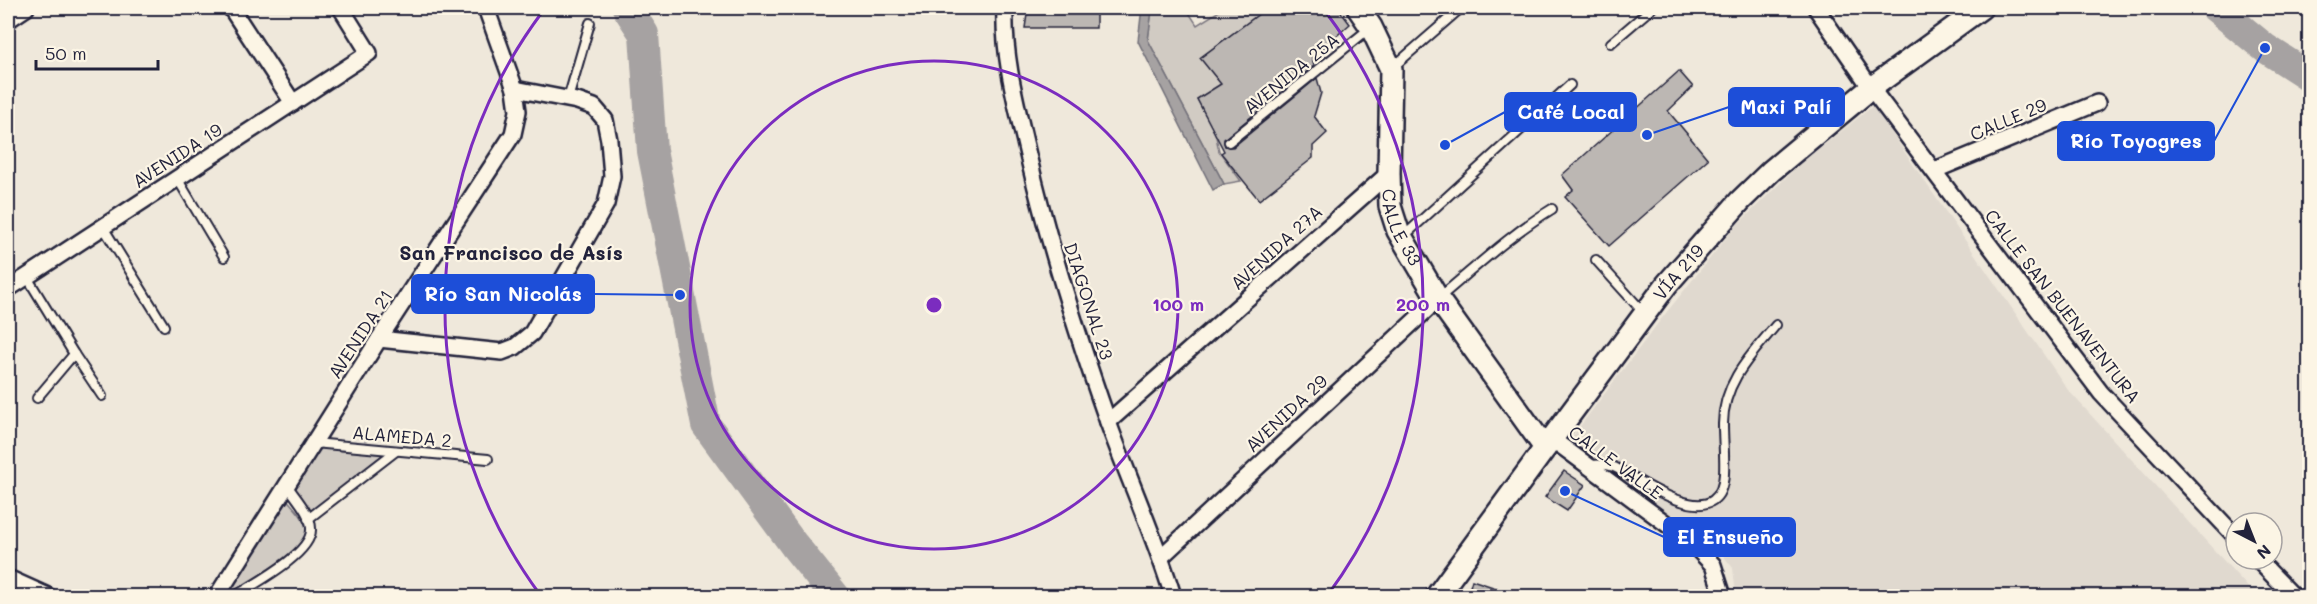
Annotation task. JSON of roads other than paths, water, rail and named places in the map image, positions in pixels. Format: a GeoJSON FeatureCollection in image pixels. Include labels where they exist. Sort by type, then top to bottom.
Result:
{"type":"FeatureCollection","features":[{"type":"Feature","properties":{"kind":"main road","name":"CALLE 33"},"geometry":{"type":"LineString","coordinates":[[1358,8],[1371,27],[1391,69],[1390,206],[1402,238],[1438,298],[1548,443]]}},
{"type":"Feature","properties":{"kind":"main road","name":"VÍA 219"},"geometry":{"type":"LineString","coordinates":[[1437,597],[1667,284],[1740,201],[1771,171],[1871,88],[1981,8]]}},
{"type":"Feature","properties":{"kind":"street"},"geometry":{"type":"LineString","coordinates":[[8,20],[27,8]]}},
{"type":"Feature","properties":{"kind":"street"},"geometry":{"type":"LineString","coordinates":[[231,8],[293,103]]}},
{"type":"Feature","properties":{"kind":"street","name":"AVENIDA 19"},"geometry":{"type":"LineString","coordinates":[[8,290],[369,52],[341,8]]}},
{"type":"Feature","properties":{"kind":"street","name":"AVENIDA 21"},"geometry":{"type":"LineString","coordinates":[[217,597],[379,339],[513,134],[518,111],[515,89],[486,8]]}},
{"type":"Feature","properties":{"kind":"street","name":"DIAGONAL 23"},"geometry":{"type":"LineString","coordinates":[[1005,8],[1004,31],[1017,107],[1046,230],[1108,422],[1161,557],[1173,597]]}},
{"type":"Feature","properties":{"kind":"street","name":"CALLE SAN BUENAVENTURA"},"geometry":{"type":"LineString","coordinates":[[1816,8],[1871,88],[2101,393],[2224,524]]}},
{"type":"Feature","properties":{"kind":"street"},"geometry":{"type":"LineString","coordinates":[[379,339],[502,352],[515,348],[532,333],[606,204],[612,176],[605,120],[594,107],[567,99],[515,89]]}},
{"type":"Feature","properties":{"kind":"street","name":"CALLE 29"},"geometry":{"type":"LineString","coordinates":[[1935,170],[2097,103]]}},
{"type":"Feature","properties":{"kind":"street","name":"AVENIDA 27A"},"geometry":{"type":"LineString","coordinates":[[1108,422],[1389,173]]}},
{"type":"Feature","properties":{"kind":"street","name":"AVENIDA 29"},"geometry":{"type":"LineString","coordinates":[[1161,557],[1438,298]]}},
{"type":"Feature","properties":{"kind":"street","name":"CALLE VALLE"},"geometry":{"type":"LineString","coordinates":[[1548,443],[1590,465],[1691,542],[1713,565],[1724,597]]}},
{"type":"Feature","properties":{"kind":"street"},"geometry":{"type":"LineString","coordinates":[[2268,571],[2292,597]]}},
{"type":"Feature","properties":{"kind":"street"},"geometry":{"type":"LineString","coordinates":[[8,578],[48,597]]}},
{"type":"Feature","properties":{"kind":"lane"},"geometry":{"type":"LineString","coordinates":[[1391,69],[1461,8]]}},
{"type":"Feature","properties":{"kind":"lane"},"geometry":{"type":"LineString","coordinates":[[1611,43],[1652,8]]}},
{"type":"Feature","properties":{"kind":"lane"},"geometry":{"type":"LineString","coordinates":[[567,99],[590,23]]}},
{"type":"Feature","properties":{"kind":"lane","name":"AVENIDA 25A"},"geometry":{"type":"LineString","coordinates":[[1229,142],[1371,27]]}},
{"type":"Feature","properties":{"kind":"lane"},"geometry":{"type":"LineString","coordinates":[[1402,238],[1570,86]]}},
{"type":"Feature","properties":{"kind":"lane"},"geometry":{"type":"LineString","coordinates":[[177,178],[224,257]]}},
{"type":"Feature","properties":{"kind":"lane"},"geometry":{"type":"LineString","coordinates":[[1438,298],[1518,231],[1552,209]]}},
{"type":"Feature","properties":{"kind":"lane"},"geometry":{"type":"LineString","coordinates":[[103,227],[164,326]]}},
{"type":"Feature","properties":{"kind":"lane"},"geometry":{"type":"LineString","coordinates":[[1596,260],[1645,314]]}},
{"type":"Feature","properties":{"kind":"lane"},"geometry":{"type":"LineString","coordinates":[[27,277],[102,396]]}},
{"type":"Feature","properties":{"kind":"lane"},"geometry":{"type":"LineString","coordinates":[[1590,465],[1613,467],[1662,495],[1682,502],[1702,504],[1714,500],[1722,488],[1723,422],[1725,404],[1732,382],[1776,325]]}},
{"type":"Feature","properties":{"kind":"lane"},"geometry":{"type":"LineString","coordinates":[[37,398],[74,354]]}},
{"type":"Feature","properties":{"kind":"lane","name":"ALAMEDA 2"},"geometry":{"type":"LineString","coordinates":[[314,443],[488,459]]}},
{"type":"Feature","properties":{"kind":"lane"},"geometry":{"type":"LineString","coordinates":[[308,519],[396,451]]}},
{"type":"Feature","properties":{"kind":"lane"},"geometry":{"type":"LineString","coordinates":[[235,597],[300,553],[309,541],[312,529],[287,485]]}},
{"type":"Feature","properties":{"kind":"waterway"},"geometry":{"type":"LineString","coordinates":[[627,8],[644,34],[652,151],[706,425],[794,545],[835,596]]}},
{"type":"Feature","properties":{"kind":"waterway"},"geometry":{"type":"LineString","coordinates":[[2216,8],[2265,48],[2307,75],[2310,74]]}},
{"type":"Feature","properties":{"kind":"place","name":"Río Toyogres"},"geometry":{"type":"Point","coordinates":[2265,48]}},
{"type":"Feature","properties":{"kind":"place","name":"Maxi Palí"},"geometry":{"type":"Point","coordinates":[1647,135]}},
{"type":"Feature","properties":{"kind":"place","name":"Café Local"},"geometry":{"type":"Point","coordinates":[1445,145]}},
{"type":"Feature","properties":{"kind":"place","name":"Río San Nicolás"},"geometry":{"type":"Point","coordinates":[680,295]}},
{"type":"Feature","properties":{"kind":"place","name":"El Ensueño"},"geometry":{"type":"Point","coordinates":[1565,491]}},
{"type":"Feature","properties":{"kind":"district","name":"San Francisco de Asís"},"geometry":{"type":"Point","coordinates":[511,252]}}]}
